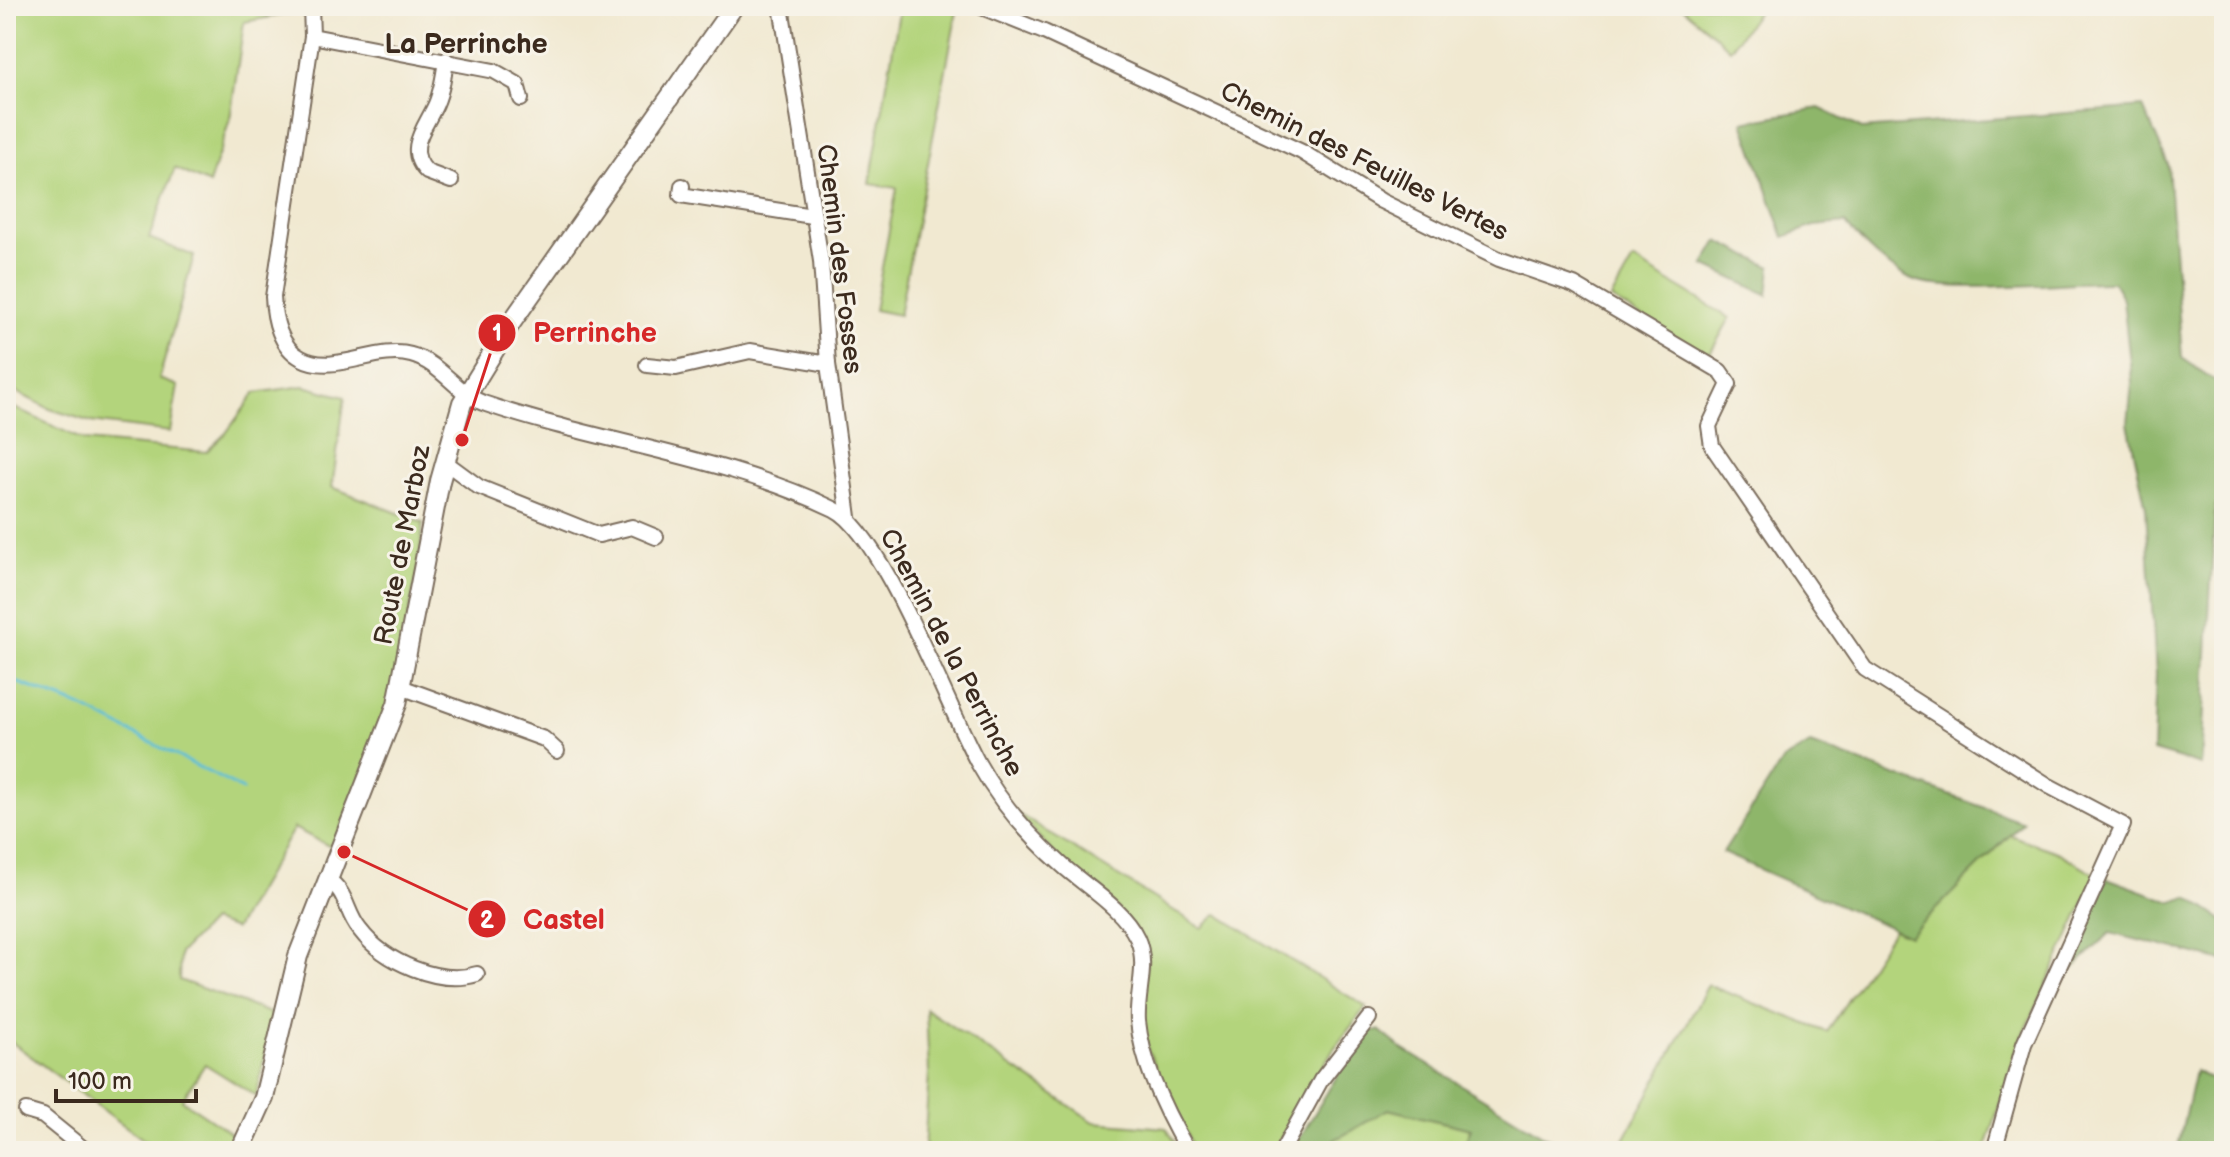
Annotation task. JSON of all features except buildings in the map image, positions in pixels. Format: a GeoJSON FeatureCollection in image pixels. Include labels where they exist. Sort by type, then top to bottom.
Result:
{"type":"FeatureCollection","features":[{"type":"Feature","properties":{"kind":"main road","name":"Route de Marboz"},"geometry":{"type":"LineString","coordinates":[[240,1151],[264,1098],[288,991],[327,879],[384,741],[401,687],[445,462],[467,395],[525,303],[734,6]]}},
{"type":"Feature","properties":{"kind":"street","name":"Chemin de la Perrinche"},"geometry":{"type":"LineString","coordinates":[[311,6],[312,36],[273,297],[281,336],[301,358],[317,363],[409,354],[440,370],[467,395],[492,406],[694,459],[803,497],[849,517],[908,614],[962,732],[991,785],[1032,837],[1113,910],[1138,940],[1142,969],[1138,1021],[1142,1043],[1166,1107],[1188,1151]]}},
{"type":"Feature","properties":{"kind":"street","name":"Chemin des Fosses"},"geometry":{"type":"LineString","coordinates":[[781,6],[821,261],[828,364],[849,517]]}},
{"type":"Feature","properties":{"kind":"street","name":"Chemin des Feuilles Vertes"},"geometry":{"type":"LineString","coordinates":[[979,6],[1044,32],[1302,152],[1381,201],[1499,259],[1574,285],[1720,371],[1729,384],[1709,426],[1712,446],[1857,660],[1891,688],[1987,748],[2123,825],[2024,1044],[1994,1151]]}},
{"type":"Feature","properties":{"kind":"street"},"geometry":{"type":"LineString","coordinates":[[312,36],[446,60],[502,74],[517,84],[521,99]]}},
{"type":"Feature","properties":{"kind":"street"},"geometry":{"type":"LineString","coordinates":[[446,60],[440,95],[418,138],[416,153],[427,172],[451,181]]}},
{"type":"Feature","properties":{"kind":"street"},"geometry":{"type":"LineString","coordinates":[[682,186],[681,195],[812,216]]}},
{"type":"Feature","properties":{"kind":"street"},"geometry":{"type":"LineString","coordinates":[[647,365],[676,368],[740,351],[828,364]]}},
{"type":"Feature","properties":{"kind":"street"},"geometry":{"type":"LineString","coordinates":[[445,462],[479,487],[599,535],[632,527],[656,537]]}},
{"type":"Feature","properties":{"kind":"street"},"geometry":{"type":"LineString","coordinates":[[401,687],[544,739],[557,751]]}},
{"type":"Feature","properties":{"kind":"street"},"geometry":{"type":"LineString","coordinates":[[327,879],[346,897],[360,931],[393,958],[443,978],[460,979],[477,974]]}},
{"type":"Feature","properties":{"kind":"street"},"geometry":{"type":"LineString","coordinates":[[1282,1151],[1321,1080],[1369,1018]]}},
{"type":"Feature","properties":{"kind":"street"},"geometry":{"type":"LineString","coordinates":[[26,1111],[43,1116],[86,1151]]}},
{"type":"Feature","properties":{"kind":"green space"},"geometry":{"type":"Polygon","coordinates":[[[6,6],[303,6],[304,11],[244,22],[230,119],[209,184],[175,168],[149,238],[194,256],[159,379],[178,386],[170,432],[91,422],[50,409],[6,387],[6,6]]]}},
{"type":"Feature","properties":{"kind":"green space"},"geometry":{"type":"Polygon","coordinates":[[[900,6],[958,6],[899,315],[874,310],[897,188],[870,184],[900,6]]]}},
{"type":"Feature","properties":{"kind":"green space"},"geometry":{"type":"Polygon","coordinates":[[[1681,6],[1762,6],[1730,49],[1681,6]]]}},
{"type":"Feature","properties":{"kind":"green space"},"geometry":{"type":"Polygon","coordinates":[[[2143,107],[2168,164],[2182,358],[2224,387],[2224,422],[2216,443],[2224,448],[2224,504],[2215,506],[2201,765],[2153,751],[2156,674],[2146,508],[2128,423],[2132,382],[2123,299],[2113,282],[1977,287],[1926,284],[1891,268],[1845,223],[1814,226],[1784,237],[1743,122],[1819,108],[1862,129],[2143,107]]]}},
{"type":"Feature","properties":{"kind":"green space"},"geometry":{"type":"Polygon","coordinates":[[[1718,241],[1771,267],[1768,295],[1704,265],[1718,241]]]}},
{"type":"Feature","properties":{"kind":"green space"},"geometry":{"type":"Polygon","coordinates":[[[1633,260],[1730,318],[1708,357],[1611,299],[1633,260]]]}},
{"type":"Feature","properties":{"kind":"green space"},"geometry":{"type":"Polygon","coordinates":[[[304,386],[345,397],[332,487],[423,523],[418,572],[388,709],[333,848],[294,828],[235,929],[211,921],[180,953],[179,980],[275,1015],[256,1096],[205,1064],[182,1100],[240,1139],[232,1151],[159,1151],[6,1038],[6,404],[85,441],[206,452],[226,433],[255,393],[304,386]]]}},
{"type":"Feature","properties":{"kind":"green space"},"geometry":{"type":"Polygon","coordinates":[[[1810,744],[2023,822],[1909,936],[1723,853],[1783,760],[1810,744]]]}},
{"type":"Feature","properties":{"kind":"green space"},"geometry":{"type":"Polygon","coordinates":[[[1015,812],[1202,928],[1217,914],[1366,1007],[1332,1051],[1273,1151],[1194,1151],[1148,1050],[1142,1020],[1147,952],[1015,812]]]}},
{"type":"Feature","properties":{"kind":"green space"},"geometry":{"type":"Polygon","coordinates":[[[2010,835],[2059,853],[2097,875],[2017,1049],[1985,1151],[1618,1151],[1708,985],[1827,1032],[1894,929],[1909,935],[2010,835]]]}},
{"type":"Feature","properties":{"kind":"green space"},"geometry":{"type":"Polygon","coordinates":[[[2107,878],[2172,902],[2188,897],[2224,921],[2224,961],[2110,933],[2060,981],[2107,878]]]}},
{"type":"Feature","properties":{"kind":"green space"},"geometry":{"type":"Polygon","coordinates":[[[926,1009],[1094,1122],[1166,1128],[1181,1151],[924,1151],[929,1073],[926,1009]]]}},
{"type":"Feature","properties":{"kind":"green space"},"geometry":{"type":"Polygon","coordinates":[[[1379,1030],[1401,1048],[1547,1138],[1585,1151],[1461,1151],[1471,1129],[1388,1109],[1329,1142],[1292,1151],[1364,1031],[1379,1030]]]}},
{"type":"Feature","properties":{"kind":"green space"},"geometry":{"type":"Polygon","coordinates":[[[2195,1071],[2224,1086],[2224,1151],[2177,1151],[2195,1071]]]}},
{"type":"Feature","properties":{"kind":"green space"},"geometry":{"type":"Polygon","coordinates":[[[1388,1109],[1471,1129],[1461,1151],[1304,1151],[1388,1109]]]}},
{"type":"Feature","properties":{"kind":"waterway"},"geometry":{"type":"LineString","coordinates":[[6,678],[82,707],[243,790]]}},
{"type":"Feature","properties":{"kind":"place","name":"Perrinche"},"geometry":{"type":"Point","coordinates":[462,440]}},
{"type":"Feature","properties":{"kind":"place","name":"Castel"},"geometry":{"type":"Point","coordinates":[344,852]}},
{"type":"Feature","properties":{"kind":"district","name":"La Perrinche"},"geometry":{"type":"Point","coordinates":[466,44]}}]}
